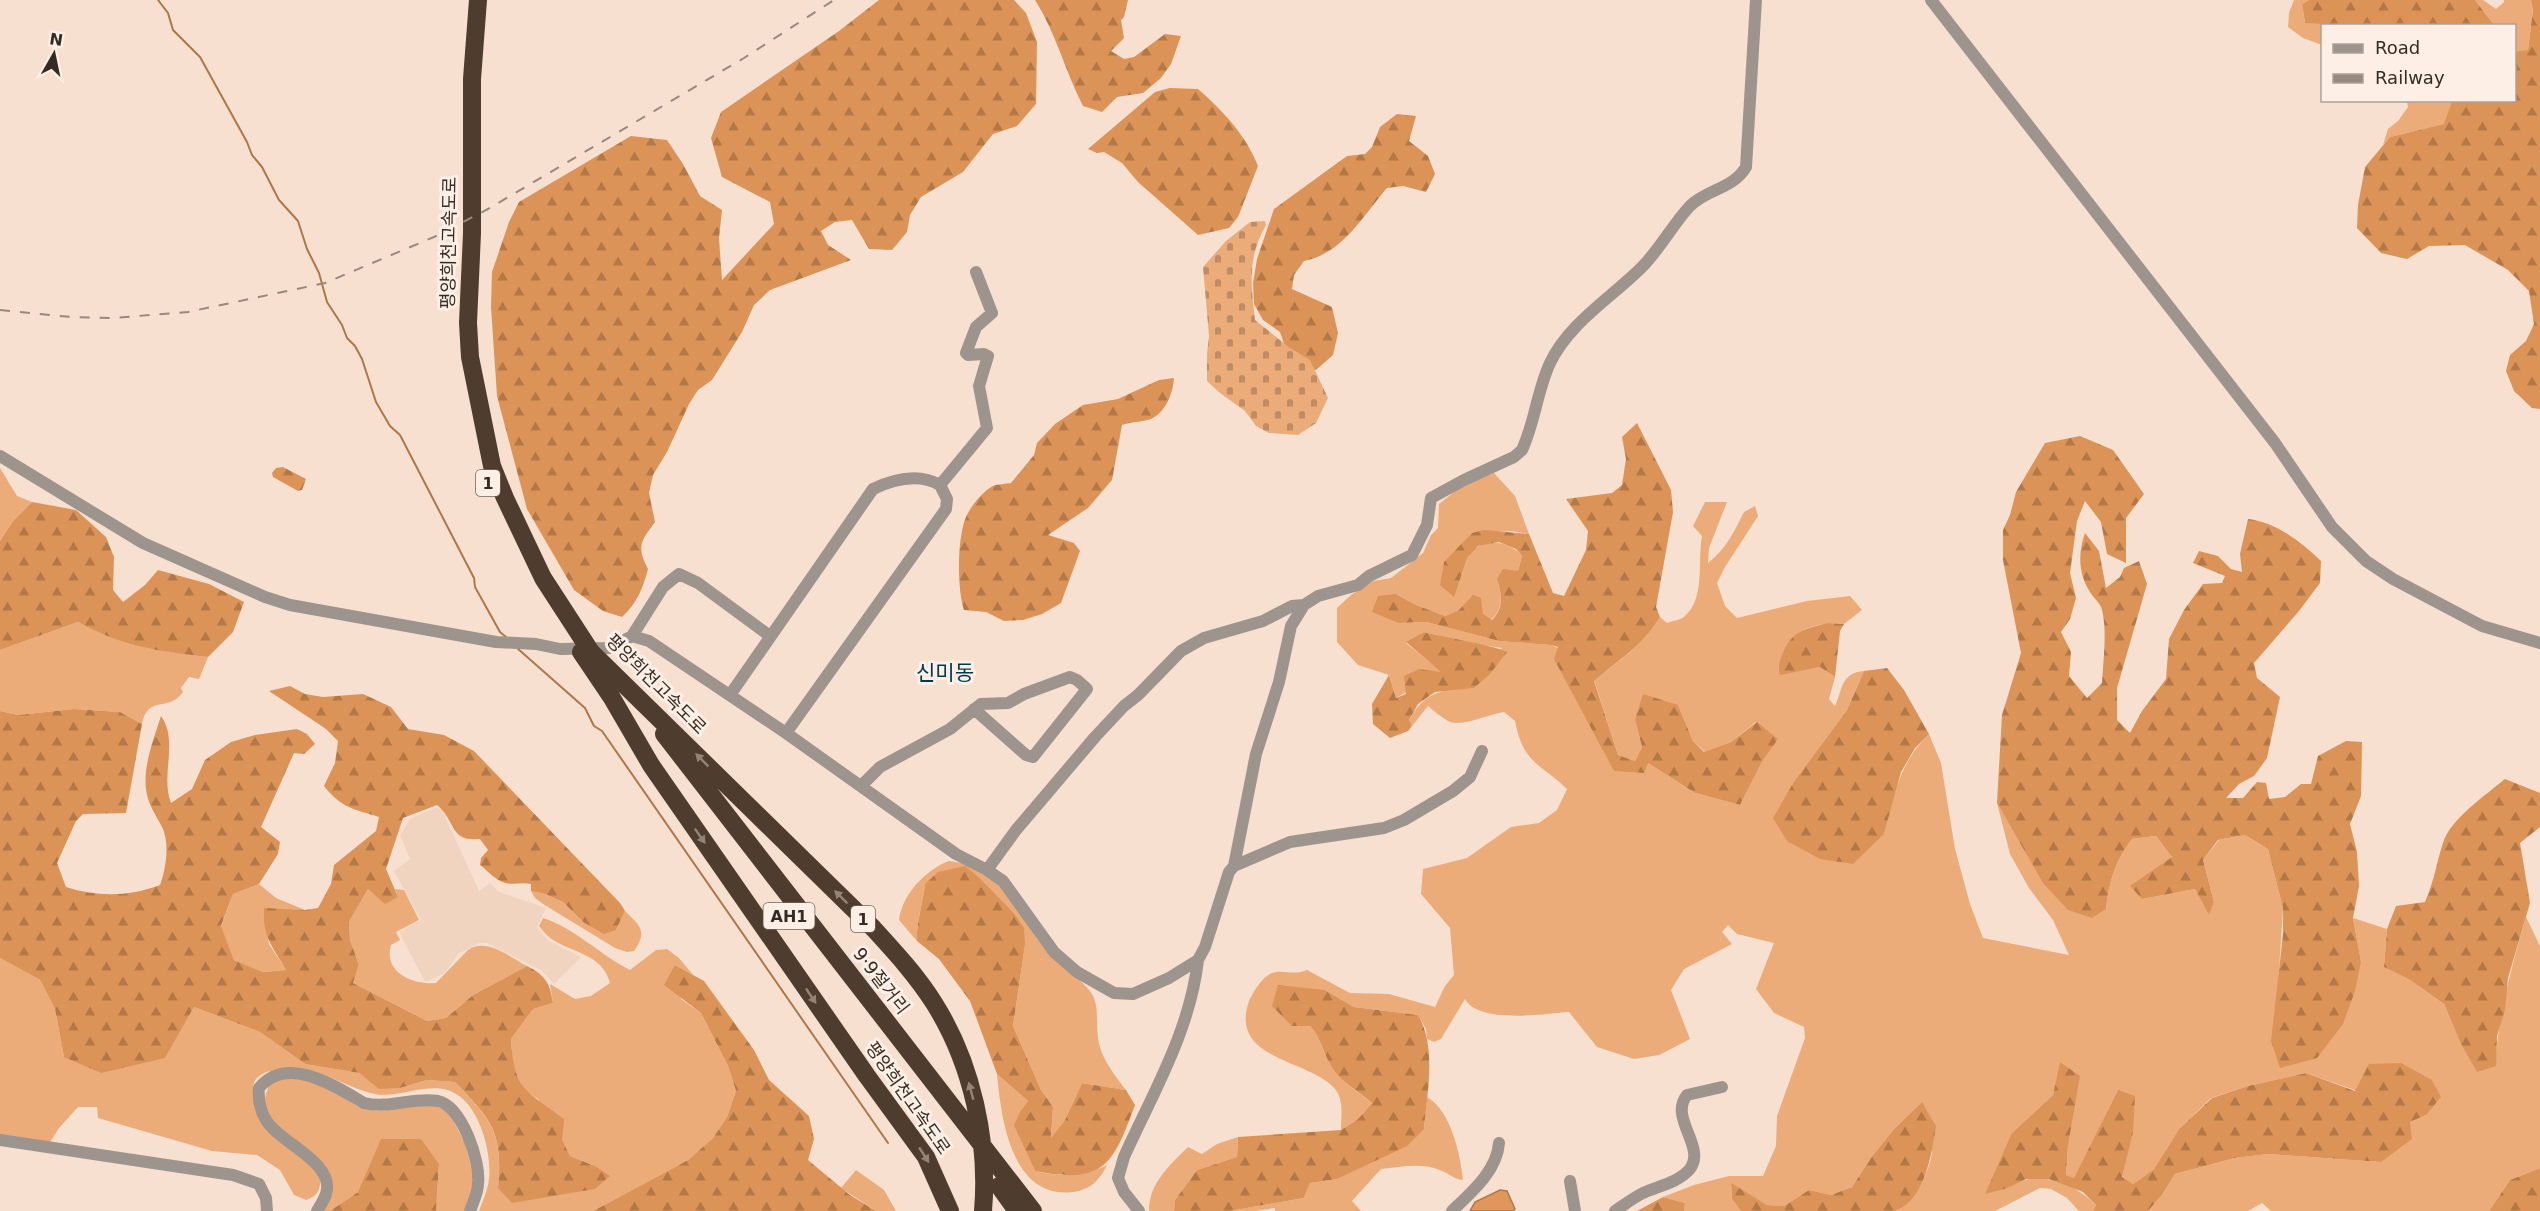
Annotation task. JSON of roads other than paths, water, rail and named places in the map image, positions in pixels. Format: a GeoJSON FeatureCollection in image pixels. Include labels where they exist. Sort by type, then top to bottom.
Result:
{"type":"FeatureCollection","features":[{"type":"Feature","properties":{"kind":"highway","name":"평양희천고속도로"},"geometry":{"type":"LineString","coordinates":[[469,0],[465,36],[468,323],[470,357],[492,466],[524,541],[543,578],[651,765],[860,1067],[926,1157],[950,1211]]}},
{"type":"Feature","properties":{"kind":"highway","name":"평양희천고속도로"},"geometry":{"type":"LineString","coordinates":[[467,207],[478,0]]}},
{"type":"Feature","properties":{"kind":"highway","name":"평양희천고속도로"},"geometry":{"type":"LineString","coordinates":[[584,649],[630,690],[873,928],[909,968],[935,1004],[954,1040],[974,1099],[980,1134],[985,1193],[983,1211]]}},
{"type":"Feature","properties":{"kind":"highway","name":"9·9절거리"},"geometry":{"type":"LineString","coordinates":[[630,690],[1021,1206]]}},
{"type":"Feature","properties":{"kind":"highway","name":"9·9절거리"},"geometry":{"type":"LineString","coordinates":[[612,698],[672,761],[819,957],[964,1130]]}},
{"type":"Feature","properties":{"kind":"street"},"geometry":{"type":"LineString","coordinates":[[1139,1211],[1124,1192],[1118,1178],[1124,1157],[1182,1031],[1194,991],[1198,960],[1205,946],[1229,872],[1234,866],[1242,833],[1249,782],[1279,682],[1291,626],[1304,605],[1318,596],[1358,585],[1369,576],[1412,555],[1427,525],[1431,498],[1514,457],[1522,450],[1550,364],[1561,344],[1575,328],[1642,266],[1689,207],[1699,199],[1729,185],[1740,177],[1746,168],[1756,0]]}},
{"type":"Feature","properties":{"kind":"street"},"geometry":{"type":"LineString","coordinates":[[1931,0],[2275,443],[2332,527],[2366,561],[2393,579],[2482,626],[2540,643]]}},
{"type":"Feature","properties":{"kind":"street"},"geometry":{"type":"LineString","coordinates":[[940,485],[987,428],[979,386],[988,356],[966,353],[976,327],[992,313],[976,272]]}},
{"type":"Feature","properties":{"kind":"street"},"geometry":{"type":"LineString","coordinates":[[0,456],[143,543],[265,597],[290,605],[486,640],[536,644],[560,649],[610,648],[632,636],[663,587],[679,574],[698,583],[770,636]]}},
{"type":"Feature","properties":{"kind":"street"},"geometry":{"type":"LineString","coordinates":[[730,695],[873,489],[882,484],[913,478],[940,485],[947,499],[946,509],[786,733]]}},
{"type":"Feature","properties":{"kind":"street"},"geometry":{"type":"LineString","coordinates":[[987,870],[1016,830],[1095,737],[1181,651],[1204,638],[1263,621],[1292,606],[1304,605]]}},
{"type":"Feature","properties":{"kind":"street"},"geometry":{"type":"LineString","coordinates":[[632,636],[649,641],[665,650],[956,854],[1003,881],[1053,952],[1077,972],[1114,993],[1133,994],[1169,978],[1198,960]]}},
{"type":"Feature","properties":{"kind":"street"},"geometry":{"type":"LineString","coordinates":[[861,786],[880,767],[914,750],[924,741],[950,729],[974,709],[986,703],[1008,703],[1024,694],[1070,677],[1087,689],[1033,757],[1026,755],[974,709]]}},
{"type":"Feature","properties":{"kind":"street"},"geometry":{"type":"LineString","coordinates":[[1234,866],[1290,842],[1384,828],[1404,820],[1453,791],[1470,777],[1482,751]]}},
{"type":"Feature","properties":{"kind":"street"},"geometry":{"type":"LineString","coordinates":[[317,1211],[327,1193],[324,1176],[310,1158],[272,1128],[261,1108],[259,1088],[265,1080],[274,1076],[293,1073],[315,1077],[372,1105],[388,1106],[430,1101],[449,1105],[455,1111],[471,1141],[479,1182],[470,1211]]}},
{"type":"Feature","properties":{"kind":"street"},"geometry":{"type":"LineString","coordinates":[[1615,1211],[1641,1194],[1677,1180],[1688,1171],[1692,1165],[1694,1152],[1682,1118],[1681,1106],[1687,1095],[1722,1087]]}},
{"type":"Feature","properties":{"kind":"street"},"geometry":{"type":"LineString","coordinates":[[0,1140],[233,1175],[259,1184],[266,1198],[267,1211]]}},
{"type":"Feature","properties":{"kind":"street"},"geometry":{"type":"LineString","coordinates":[[1452,1211],[1486,1175],[1498,1154],[1499,1143]]}},
{"type":"Feature","properties":{"kind":"street"},"geometry":{"type":"LineString","coordinates":[[1570,1181],[1575,1211]]}},
{"type":"Feature","properties":{"kind":"waterway"},"geometry":{"type":"LineString","coordinates":[[158,0],[168,13],[173,30],[200,57],[252,155],[262,167],[279,200],[298,221],[307,249],[319,273],[327,302],[362,359],[376,402],[390,426],[400,435],[474,578],[475,587],[500,632],[506,637]]}},
{"type":"Feature","properties":{"kind":"waterway"},"geometry":{"type":"LineString","coordinates":[[517,648],[585,708],[594,726],[602,731],[888,1143]]}},
{"type":"Feature","properties":{"kind":"railway"},"geometry":{"type":"LineString","coordinates":[[0,310],[71,317],[113,318],[188,312],[325,283],[434,237],[488,209],[744,58],[834,0]]}},
{"type":"Feature","properties":{"kind":"district","name":"신미동"},"geometry":{"type":"Point","coordinates":[945,673]}}]}
